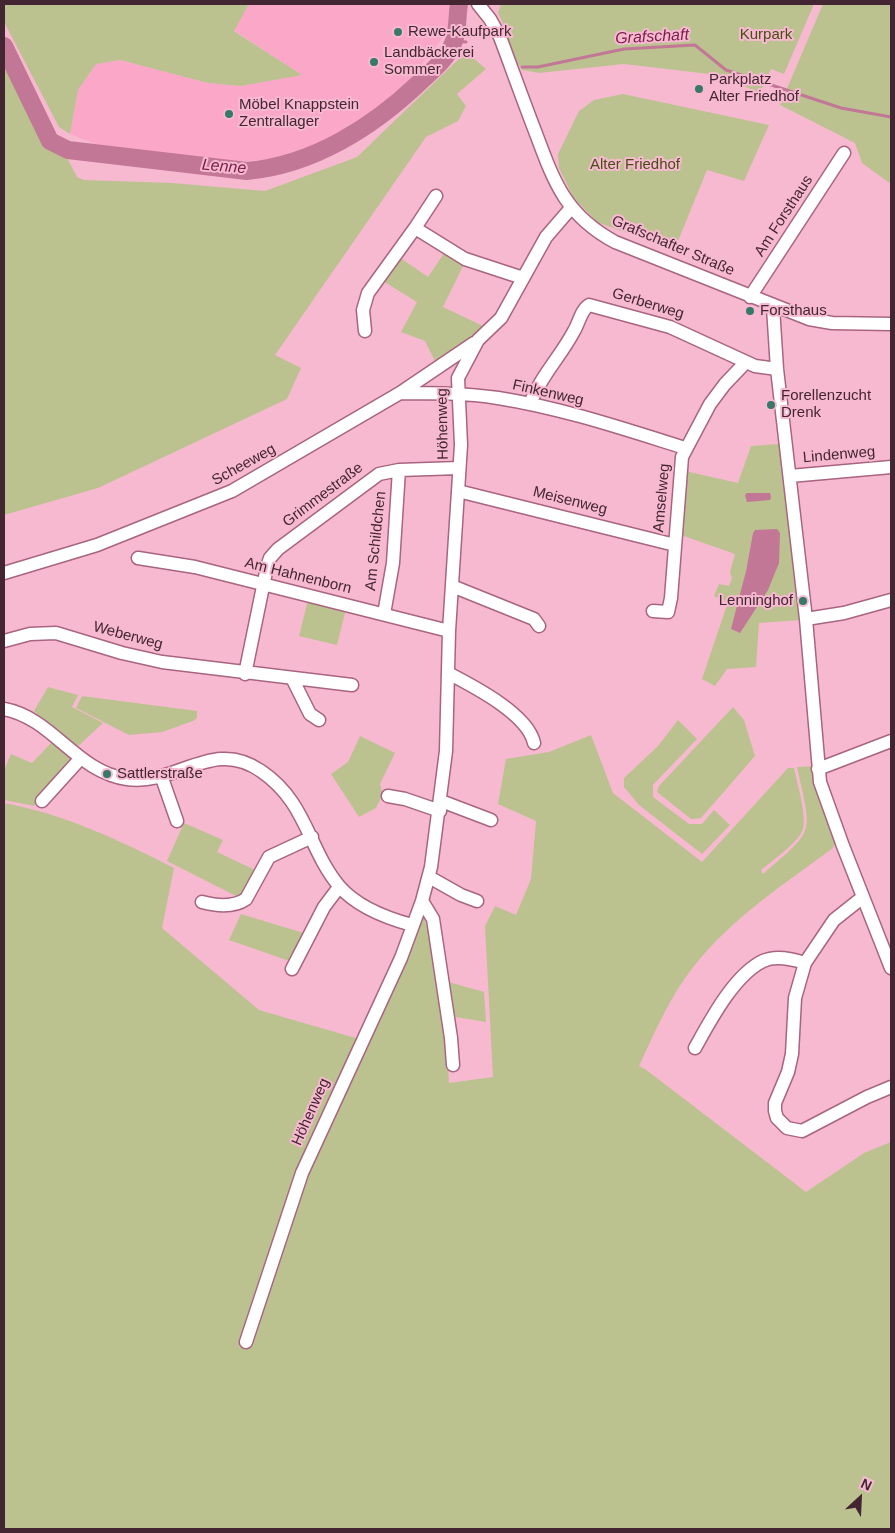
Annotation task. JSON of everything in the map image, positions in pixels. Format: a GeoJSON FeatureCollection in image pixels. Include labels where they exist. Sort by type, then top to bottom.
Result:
{"type":"FeatureCollection","features":[{"type":"Feature","properties":{"kind":"street","name":"Grafschafter Straße"},"geometry":{"type":"LineString","coordinates":[[483,6],[496,28],[509,59],[549,171],[571,208],[588,225],[615,242],[773,306],[820,322],[891,324]]}},
{"type":"Feature","properties":{"kind":"street","name":"Am Forsthaus"},"geometry":{"type":"LineString","coordinates":[[750,297],[844,153]]}},
{"type":"Feature","properties":{"kind":"street"},"geometry":{"type":"LineString","coordinates":[[365,331],[363,310],[368,293],[436,196]]}},
{"type":"Feature","properties":{"kind":"street","name":"Höhenweg"},"geometry":{"type":"LineString","coordinates":[[246,1342],[302,1173],[401,958],[429,877],[446,751],[449,631],[460,468],[458,393],[460,372],[478,340],[501,318],[552,229],[571,208]]}},
{"type":"Feature","properties":{"kind":"street"},"geometry":{"type":"LineString","coordinates":[[415,228],[465,259],[523,278]]}},
{"type":"Feature","properties":{"kind":"street","name":"Gerberweg"},"geometry":{"type":"LineString","coordinates":[[530,404],[535,391],[570,338],[585,308],[590,305],[670,327],[746,362],[759,367],[777,369]]}},
{"type":"Feature","properties":{"kind":"street"},"geometry":{"type":"LineString","coordinates":[[773,306],[777,369],[806,619],[818,769],[824,796],[891,968]]}},
{"type":"Feature","properties":{"kind":"street","name":"Scheeweg"},"geometry":{"type":"LineString","coordinates":[[4,573],[97,545],[232,491],[400,393],[478,340]]}},
{"type":"Feature","properties":{"kind":"street","name":"Amselweg"},"geometry":{"type":"LineString","coordinates":[[653,611],[668,612],[680,463],[685,448],[714,398],[746,362]]}},
{"type":"Feature","properties":{"kind":"street","name":"Finkenweg"},"geometry":{"type":"LineString","coordinates":[[400,393],[458,393],[530,404],[606,423],[685,448]]}},
{"type":"Feature","properties":{"kind":"street","name":"Lindenweg"},"geometry":{"type":"LineString","coordinates":[[790,476],[891,467]]}},
{"type":"Feature","properties":{"kind":"street","name":"Grimmestraße"},"geometry":{"type":"LineString","coordinates":[[264,584],[270,558],[278,549],[372,478],[399,470],[460,468]]}},
{"type":"Feature","properties":{"kind":"street","name":"Am Schildchen"},"geometry":{"type":"LineString","coordinates":[[384,614],[393,563],[399,470]]}},
{"type":"Feature","properties":{"kind":"street","name":"Meisenweg"},"geometry":{"type":"LineString","coordinates":[[458,491],[674,545]]}},
{"type":"Feature","properties":{"kind":"street","name":"Am Hahnenborn"},"geometry":{"type":"LineString","coordinates":[[138,558],[195,567],[449,631]]}},
{"type":"Feature","properties":{"kind":"street"},"geometry":{"type":"LineString","coordinates":[[245,674],[264,584]]}},
{"type":"Feature","properties":{"kind":"street"},"geometry":{"type":"LineString","coordinates":[[452,586],[534,619],[539,626]]}},
{"type":"Feature","properties":{"kind":"street"},"geometry":{"type":"LineString","coordinates":[[806,619],[844,613],[891,600]]}},
{"type":"Feature","properties":{"kind":"street","name":"Weberweg"},"geometry":{"type":"LineString","coordinates":[[4,641],[30,634],[56,633],[138,657],[245,674],[352,685]]}},
{"type":"Feature","properties":{"kind":"street"},"geometry":{"type":"LineString","coordinates":[[448,673],[502,706],[526,726],[533,736],[534,743]]}},
{"type":"Feature","properties":{"kind":"street"},"geometry":{"type":"LineString","coordinates":[[292,678],[310,714],[319,720]]}},
{"type":"Feature","properties":{"kind":"street"},"geometry":{"type":"LineString","coordinates":[[4,709],[23,715],[43,726],[80,759],[118,777],[136,780],[162,778],[206,760],[224,758],[243,761],[260,770],[296,806],[340,887],[370,910],[412,925]]}},
{"type":"Feature","properties":{"kind":"street"},"geometry":{"type":"LineString","coordinates":[[818,769],[891,741]]}},
{"type":"Feature","properties":{"kind":"street"},"geometry":{"type":"LineString","coordinates":[[42,801],[80,759]]}},
{"type":"Feature","properties":{"kind":"street"},"geometry":{"type":"LineString","coordinates":[[162,778],[177,821]]}},
{"type":"Feature","properties":{"kind":"street"},"geometry":{"type":"LineString","coordinates":[[388,796],[440,806],[491,820]]}},
{"type":"Feature","properties":{"kind":"street"},"geometry":{"type":"LineString","coordinates":[[202,902],[219,906],[241,902],[246,899],[269,857],[312,837]]}},
{"type":"Feature","properties":{"kind":"street"},"geometry":{"type":"LineString","coordinates":[[429,877],[461,896],[477,902]]}},
{"type":"Feature","properties":{"kind":"street"},"geometry":{"type":"LineString","coordinates":[[292,969],[324,907],[340,887]]}},
{"type":"Feature","properties":{"kind":"street"},"geometry":{"type":"LineString","coordinates":[[863,898],[834,920],[805,963],[795,998],[790,1063],[775,1103],[777,1118],[787,1128],[802,1131],[866,1097],[891,1087]]}},
{"type":"Feature","properties":{"kind":"street"},"geometry":{"type":"LineString","coordinates":[[422,901],[433,919],[451,1038],[453,1065]]}},
{"type":"Feature","properties":{"kind":"street"},"geometry":{"type":"LineString","coordinates":[[695,1048],[731,991],[754,967],[764,960],[775,958],[789,958],[805,963]]}},
{"type":"Feature","properties":{"kind":"shaded area"},"geometry":{"type":"Polygon","coordinates":[[[249,4],[459,4],[441,40],[382,115],[328,143],[283,158],[236,162],[185,159],[105,148],[70,134],[78,90],[96,64],[120,60],[208,83],[241,86],[301,75],[234,30],[249,4]]]}},
{"type":"Feature","properties":{"kind":"shaded area"},"geometry":{"type":"Polygon","coordinates":[[[747,493],[770,493],[771,497],[770,500],[747,502],[745,495],[747,493]]]}},
{"type":"Feature","properties":{"kind":"shaded area"},"geometry":{"type":"Polygon","coordinates":[[[777,529],[780,533],[779,563],[768,590],[740,633],[731,629],[746,571],[753,533],[755,530],[777,529]]]}},
{"type":"Feature","properties":{"kind":"green space"},"geometry":{"type":"Polygon","coordinates":[[[4,4],[249,4],[234,31],[302,75],[241,86],[208,83],[120,60],[96,64],[78,90],[70,134],[59,127],[4,22],[4,4]]]}},
{"type":"Feature","properties":{"kind":"green space","name":"Kurpark"},"geometry":{"type":"Polygon","coordinates":[[[501,4],[814,4],[784,74],[771,69],[760,93],[718,75],[624,64],[539,73],[522,70],[498,13],[501,4]]]}},
{"type":"Feature","properties":{"kind":"green space"},"geometry":{"type":"Polygon","coordinates":[[[823,4],[891,4],[891,184],[862,163],[855,143],[780,105],[823,4]]]}},
{"type":"Feature","properties":{"kind":"green space"},"geometry":{"type":"Polygon","coordinates":[[[4,48],[12,52],[77,177],[84,180],[172,183],[265,191],[357,157],[466,52],[486,69],[457,94],[466,106],[458,121],[426,137],[275,355],[301,368],[287,399],[98,488],[4,515],[4,48]]]}},
{"type":"Feature","properties":{"kind":"green space","name":"Alter Friedhof"},"geometry":{"type":"Polygon","coordinates":[[[623,94],[769,125],[744,181],[707,170],[676,246],[621,231],[597,222],[573,197],[559,168],[558,154],[579,111],[594,100],[623,94]]]}},
{"type":"Feature","properties":{"kind":"green space"},"geometry":{"type":"Polygon","coordinates":[[[445,252],[464,264],[443,307],[483,326],[479,335],[436,363],[425,341],[401,332],[417,302],[383,281],[399,257],[428,277],[445,252]]]}},
{"type":"Feature","properties":{"kind":"green space"},"geometry":{"type":"Polygon","coordinates":[[[779,444],[801,620],[759,623],[756,667],[727,669],[715,686],[702,679],[728,602],[714,596],[719,584],[729,586],[732,578],[730,572],[735,554],[681,535],[685,471],[738,483],[751,446],[779,444]],[[753,533],[732,629],[740,633],[753,533]]]}},
{"type":"Feature","properties":{"kind":"green space"},"geometry":{"type":"Polygon","coordinates":[[[308,600],[346,609],[337,645],[299,636],[308,600]]]}},
{"type":"Feature","properties":{"kind":"green space"},"geometry":{"type":"Polygon","coordinates":[[[48,687],[78,695],[72,707],[103,723],[76,748],[34,711],[48,687]]]}},
{"type":"Feature","properties":{"kind":"green space"},"geometry":{"type":"Polygon","coordinates":[[[82,696],[197,711],[197,718],[162,732],[129,735],[76,708],[82,696]]]}},
{"type":"Feature","properties":{"kind":"green space"},"geometry":{"type":"Polygon","coordinates":[[[733,707],[744,720],[755,756],[701,818],[691,819],[657,792],[659,786],[733,707]]]}},
{"type":"Feature","properties":{"kind":"green space"},"geometry":{"type":"Polygon","coordinates":[[[678,720],[697,739],[653,785],[653,797],[689,824],[702,824],[714,810],[730,825],[702,854],[639,805],[624,787],[624,778],[658,746],[678,720]]]}},
{"type":"Feature","properties":{"kind":"green space"},"geometry":{"type":"Polygon","coordinates":[[[591,735],[613,793],[702,862],[788,768],[794,768],[803,808],[803,829],[791,845],[761,870],[763,874],[793,848],[806,829],[807,819],[797,767],[817,766],[836,842],[833,848],[759,903],[725,932],[709,949],[685,978],[664,1014],[639,1066],[806,1192],[864,1153],[891,1142],[891,1529],[4,1529],[4,803],[48,814],[91,829],[174,868],[162,928],[259,1010],[359,1039],[423,915],[442,972],[449,1083],[493,1077],[485,926],[495,906],[516,915],[531,879],[536,821],[498,804],[506,759],[549,752],[591,735]]]}},
{"type":"Feature","properties":{"kind":"green space"},"geometry":{"type":"Polygon","coordinates":[[[360,736],[395,753],[380,784],[383,794],[376,808],[359,817],[331,774],[348,762],[360,736]]]}},
{"type":"Feature","properties":{"kind":"green space"},"geometry":{"type":"Polygon","coordinates":[[[52,742],[74,761],[34,806],[4,800],[4,770],[11,754],[32,763],[52,742]]]}},
{"type":"Feature","properties":{"kind":"green space"},"geometry":{"type":"Polygon","coordinates":[[[184,823],[223,840],[217,852],[255,870],[242,899],[167,861],[184,823]]]}},
{"type":"Feature","properties":{"kind":"green space"},"geometry":{"type":"Polygon","coordinates":[[[241,914],[307,934],[292,962],[229,940],[241,914]]]}},
{"type":"Feature","properties":{"kind":"green space"},"geometry":{"type":"Polygon","coordinates":[[[445,981],[484,992],[486,1022],[450,1016],[445,981]]]}},
{"type":"Feature","properties":{"kind":"waterway","name":"Lenne"},"geometry":{"type":"LineString","coordinates":[[4,46],[50,141],[68,150],[247,171],[295,161],[318,152],[341,141],[382,114],[430,73],[448,53],[455,37],[459,4]]}},
{"type":"Feature","properties":{"kind":"waterway","name":"Grafschaft"},"geometry":{"type":"LineString","coordinates":[[454,41],[466,42]]}},
{"type":"Feature","properties":{"kind":"waterway","name":"Grafschaft"},"geometry":{"type":"LineString","coordinates":[[522,67],[538,67],[624,49],[695,45],[726,70],[841,108],[891,117]]}},
{"type":"Feature","properties":{"kind":"place","name":"Rewe-Kaufpark"},"geometry":{"type":"Point","coordinates":[398,32]}},
{"type":"Feature","properties":{"kind":"place","name":"Landbäckerei Sommer"},"geometry":{"type":"Point","coordinates":[374,62]}},
{"type":"Feature","properties":{"kind":"place","name":"Parkplatz Alter Friedhof"},"geometry":{"type":"Point","coordinates":[699,89]}},
{"type":"Feature","properties":{"kind":"place","name":"Möbel Knappstein Zentrallager"},"geometry":{"type":"Point","coordinates":[229,114]}},
{"type":"Feature","properties":{"kind":"place","name":"Forsthaus"},"geometry":{"type":"Point","coordinates":[750,311]}},
{"type":"Feature","properties":{"kind":"place","name":"Forellenzucht Drenk"},"geometry":{"type":"Point","coordinates":[771,405]}},
{"type":"Feature","properties":{"kind":"place","name":"Lenninghof"},"geometry":{"type":"Point","coordinates":[803,601]}},
{"type":"Feature","properties":{"kind":"place","name":"Sattlerstraße"},"geometry":{"type":"Point","coordinates":[107,774]}}]}
